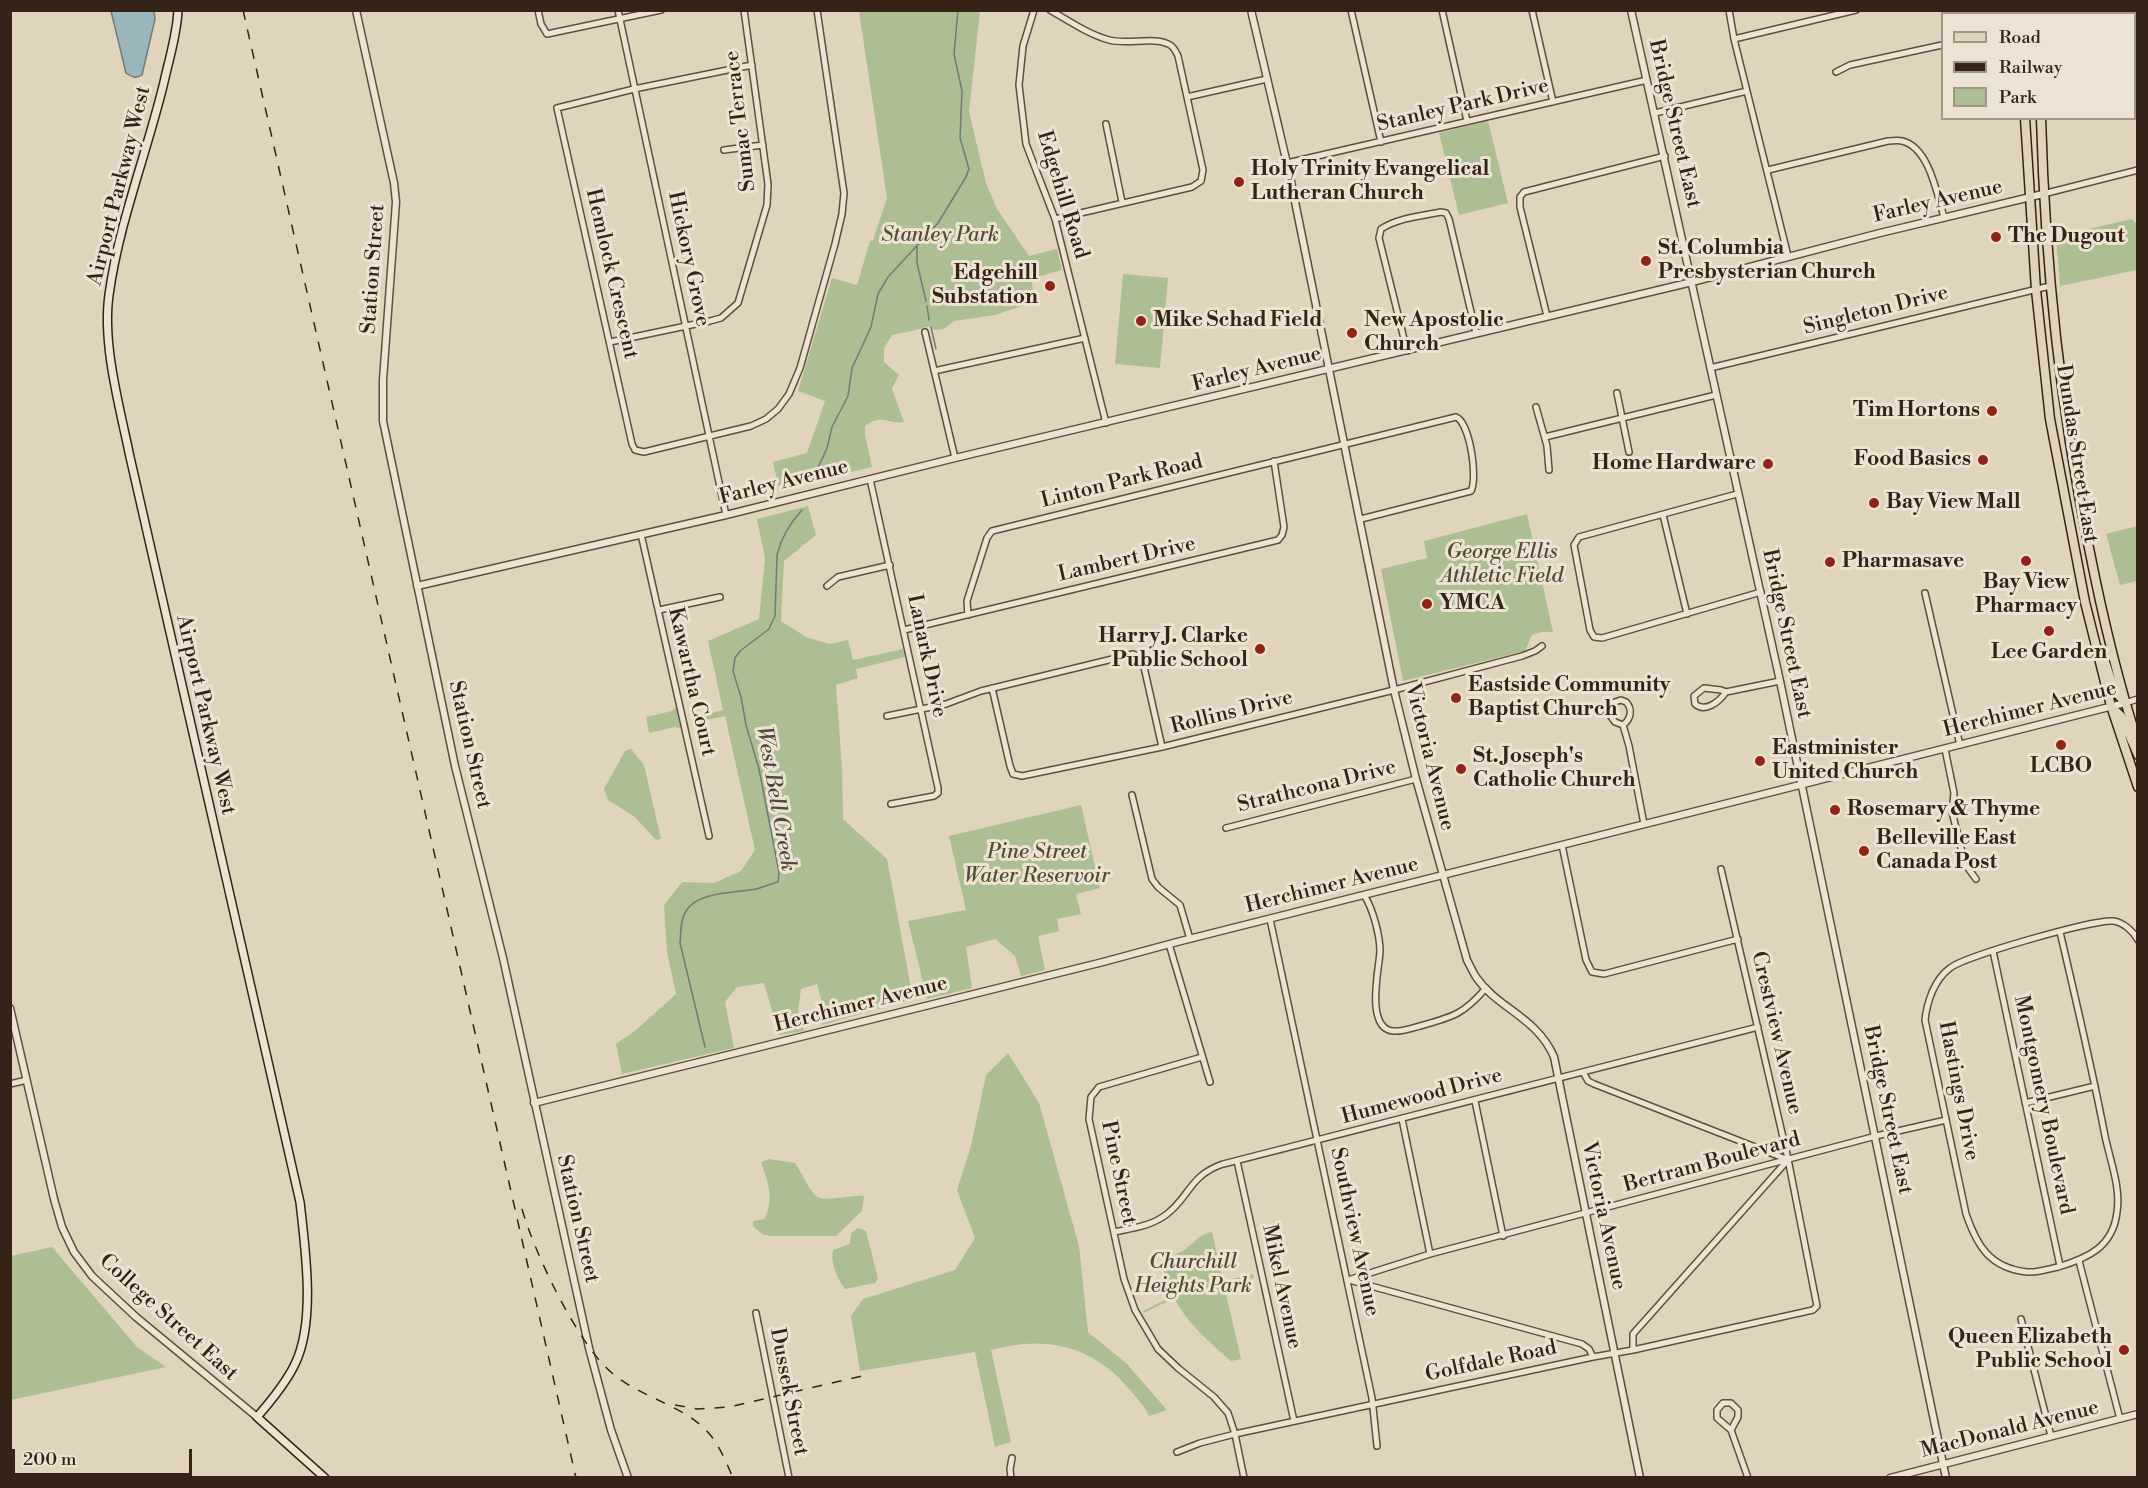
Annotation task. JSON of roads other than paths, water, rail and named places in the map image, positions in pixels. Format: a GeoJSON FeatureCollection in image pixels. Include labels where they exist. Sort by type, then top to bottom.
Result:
{"type":"FeatureCollection","features":[{"type":"Feature","properties":{"kind":"main road","name":"Airport Parkway West"},"geometry":{"type":"LineString","coordinates":[[178,10],[159,104],[118,248],[109,297],[108,323],[113,377],[130,457],[300,1202],[306,1266],[303,1339],[296,1363],[273,1398],[257,1417]]}},
{"type":"Feature","properties":{"kind":"main road","name":"Dundas Street East"},"geometry":{"type":"LineString","coordinates":[[2025,120],[2036,290],[2050,418],[2078,573],[2111,706],[2138,787]]}},
{"type":"Feature","properties":{"kind":"main road","name":"Dundas Street East"},"geometry":{"type":"LineString","coordinates":[[2041,120],[2043,194],[2060,381],[2079,499],[2104,621],[2138,742]]}},
{"type":"Feature","properties":{"kind":"main road"},"geometry":{"type":"LineString","coordinates":[[2027,154],[2042,153]]}},
{"type":"Feature","properties":{"kind":"main road"},"geometry":{"type":"LineString","coordinates":[[2094,639],[2103,653],[2117,696],[2126,703]]}},
{"type":"Feature","properties":{"kind":"main road"},"geometry":{"type":"LineString","coordinates":[[2111,706],[2121,716],[2138,754]]}},
{"type":"Feature","properties":{"kind":"main road","name":"College Street East"},"geometry":{"type":"LineString","coordinates":[[257,1417],[325,1478]]}},
{"type":"Feature","properties":{"kind":"street","name":"Station Street"},"geometry":{"type":"LineString","coordinates":[[356,10],[394,183],[396,202],[383,380],[383,421],[455,766],[503,958],[597,1381],[610,1430],[628,1478]]}},
{"type":"Feature","properties":{"kind":"street"},"geometry":{"type":"LineString","coordinates":[[538,10],[541,24],[547,34],[661,10]]}},
{"type":"Feature","properties":{"kind":"street","name":"Hickory Grove"},"geometry":{"type":"LineString","coordinates":[[618,10],[726,515]]}},
{"type":"Feature","properties":{"kind":"street","name":"Sumac Terrace"},"geometry":{"type":"LineString","coordinates":[[610,342],[721,318],[738,303],[767,205],[768,184],[744,10]]}},
{"type":"Feature","properties":{"kind":"street"},"geometry":{"type":"LineString","coordinates":[[709,436],[734,432],[766,420],[789,394],[800,368],[835,243],[844,193],[818,10]]}},
{"type":"Feature","properties":{"kind":"street","name":"Edgehill Road"},"geometry":{"type":"LineString","coordinates":[[1034,10],[1023,46],[1019,85],[1026,144],[1055,219],[1106,423]]}},
{"type":"Feature","properties":{"kind":"street"},"geometry":{"type":"LineString","coordinates":[[1050,10],[1092,33],[1111,40],[1130,43],[1162,42],[1173,46],[1178,56],[1203,170],[1201,181],[1192,187],[1055,219]]}},
{"type":"Feature","properties":{"kind":"street","name":"Victoria Avenue"},"geometry":{"type":"LineString","coordinates":[[1251,10],[1287,164],[1395,690],[1416,779],[1467,960],[1476,977],[1486,988],[1537,1030],[1551,1049],[1640,1478]]}},
{"type":"Feature","properties":{"kind":"street"},"geometry":{"type":"LineString","coordinates":[[1351,10],[1381,142]]}},
{"type":"Feature","properties":{"kind":"street"},"geometry":{"type":"LineString","coordinates":[[1442,10],[1467,121]]}},
{"type":"Feature","properties":{"kind":"street"},"geometry":{"type":"LineString","coordinates":[[1532,10],[1554,102]]}},
{"type":"Feature","properties":{"kind":"street","name":"Bridge Street East"},"geometry":{"type":"LineString","coordinates":[[1631,10],[1665,156],[1737,494],[1761,592],[1946,1478]]}},
{"type":"Feature","properties":{"kind":"street"},"geometry":{"type":"LineString","coordinates":[[1729,10],[1734,39],[1788,256]]}},
{"type":"Feature","properties":{"kind":"street"},"geometry":{"type":"LineString","coordinates":[[1734,39],[1856,10]]}},
{"type":"Feature","properties":{"kind":"street"},"geometry":{"type":"LineString","coordinates":[[1836,72],[1850,65],[1941,45]]}},
{"type":"Feature","properties":{"kind":"street"},"geometry":{"type":"LineString","coordinates":[[634,88],[752,65]]}},
{"type":"Feature","properties":{"kind":"street"},"geometry":{"type":"LineString","coordinates":[[1187,97],[1266,79]]}},
{"type":"Feature","properties":{"kind":"street","name":"Stanley Park Drive"},"geometry":{"type":"LineString","coordinates":[[1287,164],[1647,80]]}},
{"type":"Feature","properties":{"kind":"street","name":"Hemlock Crescent"},"geometry":{"type":"LineString","coordinates":[[634,88],[557,108],[632,444],[635,450],[644,452],[709,436]]}},
{"type":"Feature","properties":{"kind":"street"},"geometry":{"type":"LineString","coordinates":[[1655,113],[1747,91]]}},
{"type":"Feature","properties":{"kind":"street"},"geometry":{"type":"LineString","coordinates":[[1106,124],[1122,202]]}},
{"type":"Feature","properties":{"kind":"street"},"geometry":{"type":"LineString","coordinates":[[1768,170],[1888,141],[1902,141],[1914,147],[1924,157],[1944,217]]}},
{"type":"Feature","properties":{"kind":"street"},"geometry":{"type":"LineString","coordinates":[[724,150],[762,145]]}},
{"type":"Feature","properties":{"kind":"street"},"geometry":{"type":"LineString","coordinates":[[1547,316],[1520,207],[1520,197],[1524,192],[1665,156]]}},
{"type":"Feature","properties":{"kind":"street","name":"Farley Avenue"},"geometry":{"type":"LineString","coordinates":[[417,586],[726,515],[955,458],[1407,351],[2138,170]]}},
{"type":"Feature","properties":{"kind":"street"},"geometry":{"type":"LineString","coordinates":[[1407,351],[1379,238],[1381,229],[1390,223],[1446,213],[1476,333]]}},
{"type":"Feature","properties":{"kind":"street","name":"Singleton Drive"},"geometry":{"type":"LineString","coordinates":[[1710,368],[2050,286]]}},
{"type":"Feature","properties":{"kind":"street"},"geometry":{"type":"LineString","coordinates":[[925,332],[955,458]]}},
{"type":"Feature","properties":{"kind":"street"},"geometry":{"type":"LineString","coordinates":[[934,371],[1085,338]]}},
{"type":"Feature","properties":{"kind":"street"},"geometry":{"type":"LineString","coordinates":[[1617,393],[1629,452]]}},
{"type":"Feature","properties":{"kind":"street"},"geometry":{"type":"LineString","coordinates":[[1545,437],[1716,395]]}},
{"type":"Feature","properties":{"kind":"street"},"geometry":{"type":"LineString","coordinates":[[1536,407],[1545,437],[1549,470]]}},
{"type":"Feature","properties":{"kind":"street","name":"Linton Park Road"},"geometry":{"type":"LineString","coordinates":[[968,615],[967,601],[987,538],[992,531],[1456,417],[1461,419],[1472,456],[1475,484],[1471,491],[1361,519]]}},
{"type":"Feature","properties":{"kind":"street","name":"Lambert Drive"},"geometry":{"type":"LineString","coordinates":[[904,630],[1278,540],[1284,527],[1274,461]]}},
{"type":"Feature","properties":{"kind":"street","name":"Lanark Drive"},"geometry":{"type":"LineString","coordinates":[[870,479],[938,793],[934,796],[891,804]]}},
{"type":"Feature","properties":{"kind":"street"},"geometry":{"type":"LineString","coordinates":[[1737,494],[1579,537],[1574,545],[1590,630],[1594,637],[1602,638],[1761,592]]}},
{"type":"Feature","properties":{"kind":"street"},"geometry":{"type":"LineString","coordinates":[[1663,515],[1687,614]]}},
{"type":"Feature","properties":{"kind":"street","name":"Kawartha Court"},"geometry":{"type":"LineString","coordinates":[[641,534],[709,836]]}},
{"type":"Feature","properties":{"kind":"street"},"geometry":{"type":"LineString","coordinates":[[827,586],[838,577],[890,565]]}},
{"type":"Feature","properties":{"kind":"street"},"geometry":{"type":"LineString","coordinates":[[1925,593],[1960,745]]}},
{"type":"Feature","properties":{"kind":"street"},"geometry":{"type":"LineString","coordinates":[[658,610],[720,597]]}},
{"type":"Feature","properties":{"kind":"street","name":"Rollins Drive"},"geometry":{"type":"LineString","coordinates":[[992,688],[1014,774],[1022,776],[1162,747],[1395,690],[1522,656],[1542,646]]}},
{"type":"Feature","properties":{"kind":"street"},"geometry":{"type":"LineString","coordinates":[[887,716],[946,704],[992,688],[1133,654],[1141,657],[1162,747]]}},
{"type":"Feature","properties":{"kind":"street"},"geometry":{"type":"LineString","coordinates":[[1726,692],[1712,706],[1701,708],[1695,704],[1695,696],[1704,688],[1726,692],[1780,681]]}},
{"type":"Feature","properties":{"kind":"street","name":"Herchimer Avenue"},"geometry":{"type":"LineString","coordinates":[[534,1103],[1103,962],[2138,699]]}},
{"type":"Feature","properties":{"kind":"street"},"geometry":{"type":"LineString","coordinates":[[1615,701],[1626,702],[1631,710],[1630,717],[1623,725],[1615,722],[1609,714],[1612,703],[1615,701]]}},
{"type":"Feature","properties":{"kind":"street"},"geometry":{"type":"LineString","coordinates":[[1623,725],[1644,824]]}},
{"type":"Feature","properties":{"kind":"street"},"geometry":{"type":"LineString","coordinates":[[1945,749],[1954,793],[1952,812],[1965,864],[1976,879]]}},
{"type":"Feature","properties":{"kind":"street","name":"Strathcona Drive"},"geometry":{"type":"LineString","coordinates":[[1226,828],[1416,779]]}},
{"type":"Feature","properties":{"kind":"street"},"geometry":{"type":"LineString","coordinates":[[1132,795],[1152,879],[1180,905],[1190,939]]}},
{"type":"Feature","properties":{"kind":"street"},"geometry":{"type":"LineString","coordinates":[[1562,845],[1586,960],[1592,972],[1604,975],[1738,939]]}},
{"type":"Feature","properties":{"kind":"street","name":"Crestview Avenue"},"geometry":{"type":"LineString","coordinates":[[1721,869],[1788,1159],[1817,1306],[1813,1310]]}},
{"type":"Feature","properties":{"kind":"street"},"geometry":{"type":"LineString","coordinates":[[1364,895],[1378,936],[1380,951],[1375,998],[1382,1025],[1391,1031],[1404,1030],[1448,1018],[1462,1012],[1486,988]]}},
{"type":"Feature","properties":{"kind":"street","name":"Southview Avenue"},"geometry":{"type":"LineString","coordinates":[[1270,919],[1348,1280],[1373,1405],[1377,1446]]}},
{"type":"Feature","properties":{"kind":"street","name":"Hastings Drive"},"geometry":{"type":"LineString","coordinates":[[2079,1261],[2029,1272],[2012,1269],[1996,1263],[1982,1249],[1973,1234],[1966,1214],[1925,1020],[1928,1000],[1949,969],[1963,961],[1993,951],[2101,921],[2114,921],[2134,933],[2138,940]]}},
{"type":"Feature","properties":{"kind":"street"},"geometry":{"type":"LineString","coordinates":[[2060,932],[2117,1193],[2117,1212],[2112,1229],[2104,1243],[2088,1257],[2079,1261],[2120,1419]]}},
{"type":"Feature","properties":{"kind":"street"},"geometry":{"type":"LineString","coordinates":[[1169,944],[1210,1082]]}},
{"type":"Feature","properties":{"kind":"street","name":"Montgomery Boulevard"},"geometry":{"type":"LineString","coordinates":[[1993,951],[2060,1266]]}},
{"type":"Feature","properties":{"kind":"street","name":"College Street East"},"geometry":{"type":"LineString","coordinates":[[10,1008],[54,1199],[62,1227],[74,1252],[92,1276],[136,1317],[257,1417]]}},
{"type":"Feature","properties":{"kind":"street","name":"Humewood Drive"},"geometry":{"type":"LineString","coordinates":[[1114,1232],[1148,1225],[1161,1219],[1173,1209],[1200,1176],[1215,1167],[1758,1027]]}},
{"type":"Feature","properties":{"kind":"street","name":"Pine Street"},"geometry":{"type":"LineString","coordinates":[[1202,1057],[1099,1087],[1091,1097],[1089,1119],[1129,1295],[1142,1324],[1154,1343],[1168,1359],[1222,1405],[1228,1413],[1244,1478]]}},
{"type":"Feature","properties":{"kind":"street"},"geometry":{"type":"LineString","coordinates":[[1584,1072],[1588,1081],[1594,1084],[1788,1159],[1633,1334],[1633,1350]]}},
{"type":"Feature","properties":{"kind":"street"},"geometry":{"type":"LineString","coordinates":[[10,1084],[27,1080]]}},
{"type":"Feature","properties":{"kind":"street"},"geometry":{"type":"LineString","coordinates":[[2025,1103],[2095,1086]]}},
{"type":"Feature","properties":{"kind":"street"},"geometry":{"type":"LineString","coordinates":[[1475,1101],[1503,1236]]}},
{"type":"Feature","properties":{"kind":"street"},"geometry":{"type":"LineString","coordinates":[[1402,1119],[1430,1254]]}},
{"type":"Feature","properties":{"kind":"street","name":"Bertram Boulevard"},"geometry":{"type":"LineString","coordinates":[[1348,1280],[1430,1254],[1876,1136],[1946,1120]]}},
{"type":"Feature","properties":{"kind":"street","name":"Mikel Avenue"},"geometry":{"type":"LineString","coordinates":[[1237,1161],[1294,1421]]}},
{"type":"Feature","properties":{"kind":"street"},"geometry":{"type":"LineString","coordinates":[[1348,1280],[1582,1344],[1589,1348],[1593,1357]]}},
{"type":"Feature","properties":{"kind":"street","name":"Golfdale Road"},"geometry":{"type":"LineString","coordinates":[[1177,1452],[1235,1434],[1813,1310]]}},
{"type":"Feature","properties":{"kind":"street","name":"Dussek Street"},"geometry":{"type":"LineString","coordinates":[[756,1313],[789,1478]]}},
{"type":"Feature","properties":{"kind":"street"},"geometry":{"type":"LineString","coordinates":[[2021,1319],[2051,1436]]}},
{"type":"Feature","properties":{"kind":"street"},"geometry":{"type":"LineString","coordinates":[[1731,1430],[1738,1417],[1738,1410],[1731,1403],[1723,1403],[1717,1410],[1717,1418],[1731,1430],[1748,1478]]}},
{"type":"Feature","properties":{"kind":"street","name":"MacDonald Avenue"},"geometry":{"type":"LineString","coordinates":[[1890,1478],[2138,1414]]}},
{"type":"Feature","properties":{"kind":"street"},"geometry":{"type":"LineString","coordinates":[[1011,1478],[1012,1458]]}},
{"type":"Feature","properties":{"kind":"water"},"geometry":{"type":"Polygon","coordinates":[[[111,11],[154,11],[155,19],[140,76],[134,77],[126,73],[111,11]]]}},
{"type":"Feature","properties":{"kind":"waterway","name":"West Bell Creek"},"geometry":{"type":"LineString","coordinates":[[812,481],[827,448],[832,427],[848,396],[852,368],[871,327],[878,294],[888,277],[938,223],[969,169],[960,138],[962,91],[954,54],[958,10]]}},
{"type":"Feature","properties":{"kind":"waterway"},"geometry":{"type":"LineString","coordinates":[[917,246],[917,263],[926,301]]}},
{"type":"Feature","properties":{"kind":"waterway"},"geometry":{"type":"LineString","coordinates":[[927,306],[929,320]]}},
{"type":"Feature","properties":{"kind":"waterway"},"geometry":{"type":"LineString","coordinates":[[931,327],[936,349]]}},
{"type":"Feature","properties":{"kind":"waterway","name":"West Bell Creek"},"geometry":{"type":"LineString","coordinates":[[705,1047],[680,943],[682,922],[686,911],[692,904],[708,896],[756,889],[778,882],[779,872],[759,769],[733,671],[735,658],[740,651],[769,629],[775,616],[777,555],[786,531],[802,510]]}},
{"type":"Feature","properties":{"kind":"railway"},"geometry":{"type":"LineString","coordinates":[[243,10],[576,1478]]}},
{"type":"Feature","properties":{"kind":"railway"},"geometry":{"type":"LineString","coordinates":[[522,1209],[536,1249],[559,1297],[585,1342],[599,1360],[624,1382],[690,1417],[702,1426],[718,1446],[733,1478]]}},
{"type":"Feature","properties":{"kind":"railway"},"geometry":{"type":"LineString","coordinates":[[675,1405],[698,1409],[729,1407],[862,1376]]}},
{"type":"Feature","properties":{"kind":"place","name":"Holy Trinity Evangelical Lutheran Church"},"geometry":{"type":"Point","coordinates":[1239,182]}},
{"type":"Feature","properties":{"kind":"place","name":"The Dugout"},"geometry":{"type":"Point","coordinates":[1996,237]}},
{"type":"Feature","properties":{"kind":"place","name":"St. Columbia Presbysterian Church"},"geometry":{"type":"Point","coordinates":[1646,261]}},
{"type":"Feature","properties":{"kind":"place","name":"Edgehill Substation"},"geometry":{"type":"Point","coordinates":[1050,286]}},
{"type":"Feature","properties":{"kind":"place","name":"Mike Schad Field"},"geometry":{"type":"Point","coordinates":[1141,321]}},
{"type":"Feature","properties":{"kind":"place","name":"New Apostolic Church"},"geometry":{"type":"Point","coordinates":[1352,333]}},
{"type":"Feature","properties":{"kind":"place","name":"Tim Hortons"},"geometry":{"type":"Point","coordinates":[1992,411]}},
{"type":"Feature","properties":{"kind":"place","name":"Food Basics"},"geometry":{"type":"Point","coordinates":[1983,460]}},
{"type":"Feature","properties":{"kind":"place","name":"Home Hardware"},"geometry":{"type":"Point","coordinates":[1768,464]}},
{"type":"Feature","properties":{"kind":"place","name":"Bay View Mall"},"geometry":{"type":"Point","coordinates":[1874,503]}},
{"type":"Feature","properties":{"kind":"place","name":"Bay View Pharmacy"},"geometry":{"type":"Point","coordinates":[2026,561]}},
{"type":"Feature","properties":{"kind":"place","name":"Pharmasave"},"geometry":{"type":"Point","coordinates":[1830,562]}},
{"type":"Feature","properties":{"kind":"place","name":"YMCA"},"geometry":{"type":"Point","coordinates":[1427,604]}},
{"type":"Feature","properties":{"kind":"place","name":"Lee Garden"},"geometry":{"type":"Point","coordinates":[2049,631]}},
{"type":"Feature","properties":{"kind":"place","name":"Harry J. Clarke Public School"},"geometry":{"type":"Point","coordinates":[1260,649]}},
{"type":"Feature","properties":{"kind":"place","name":"Eastside Community Baptist Church"},"geometry":{"type":"Point","coordinates":[1456,698]}},
{"type":"Feature","properties":{"kind":"place","name":"LCBO"},"geometry":{"type":"Point","coordinates":[2061,745]}},
{"type":"Feature","properties":{"kind":"place","name":"Eastminister United Church"},"geometry":{"type":"Point","coordinates":[1760,761]}},
{"type":"Feature","properties":{"kind":"place","name":"St. Joseph's Catholic Church"},"geometry":{"type":"Point","coordinates":[1461,769]}},
{"type":"Feature","properties":{"kind":"place","name":"Rosemary & Thyme"},"geometry":{"type":"Point","coordinates":[1835,810]}},
{"type":"Feature","properties":{"kind":"place","name":"Belleville East Canada Post"},"geometry":{"type":"Point","coordinates":[1864,851]}},
{"type":"Feature","properties":{"kind":"place","name":"Queen Elizabeth Public School"},"geometry":{"type":"Point","coordinates":[2124,1350]}},
{"type":"Feature","properties":{"kind":"park label","name":"Stanley Park"},"geometry":{"type":"Point","coordinates":[940,236]}},
{"type":"Feature","properties":{"kind":"park label","name":"George Ellis Athletic Field"},"geometry":{"type":"Point","coordinates":[1502,565]}},
{"type":"Feature","properties":{"kind":"park label","name":"Pine Street Water Reservoir"},"geometry":{"type":"Point","coordinates":[1037,865]}},
{"type":"Feature","properties":{"kind":"park label","name":"Churchill Heights Park"},"geometry":{"type":"Point","coordinates":[1193,1275]}}]}
